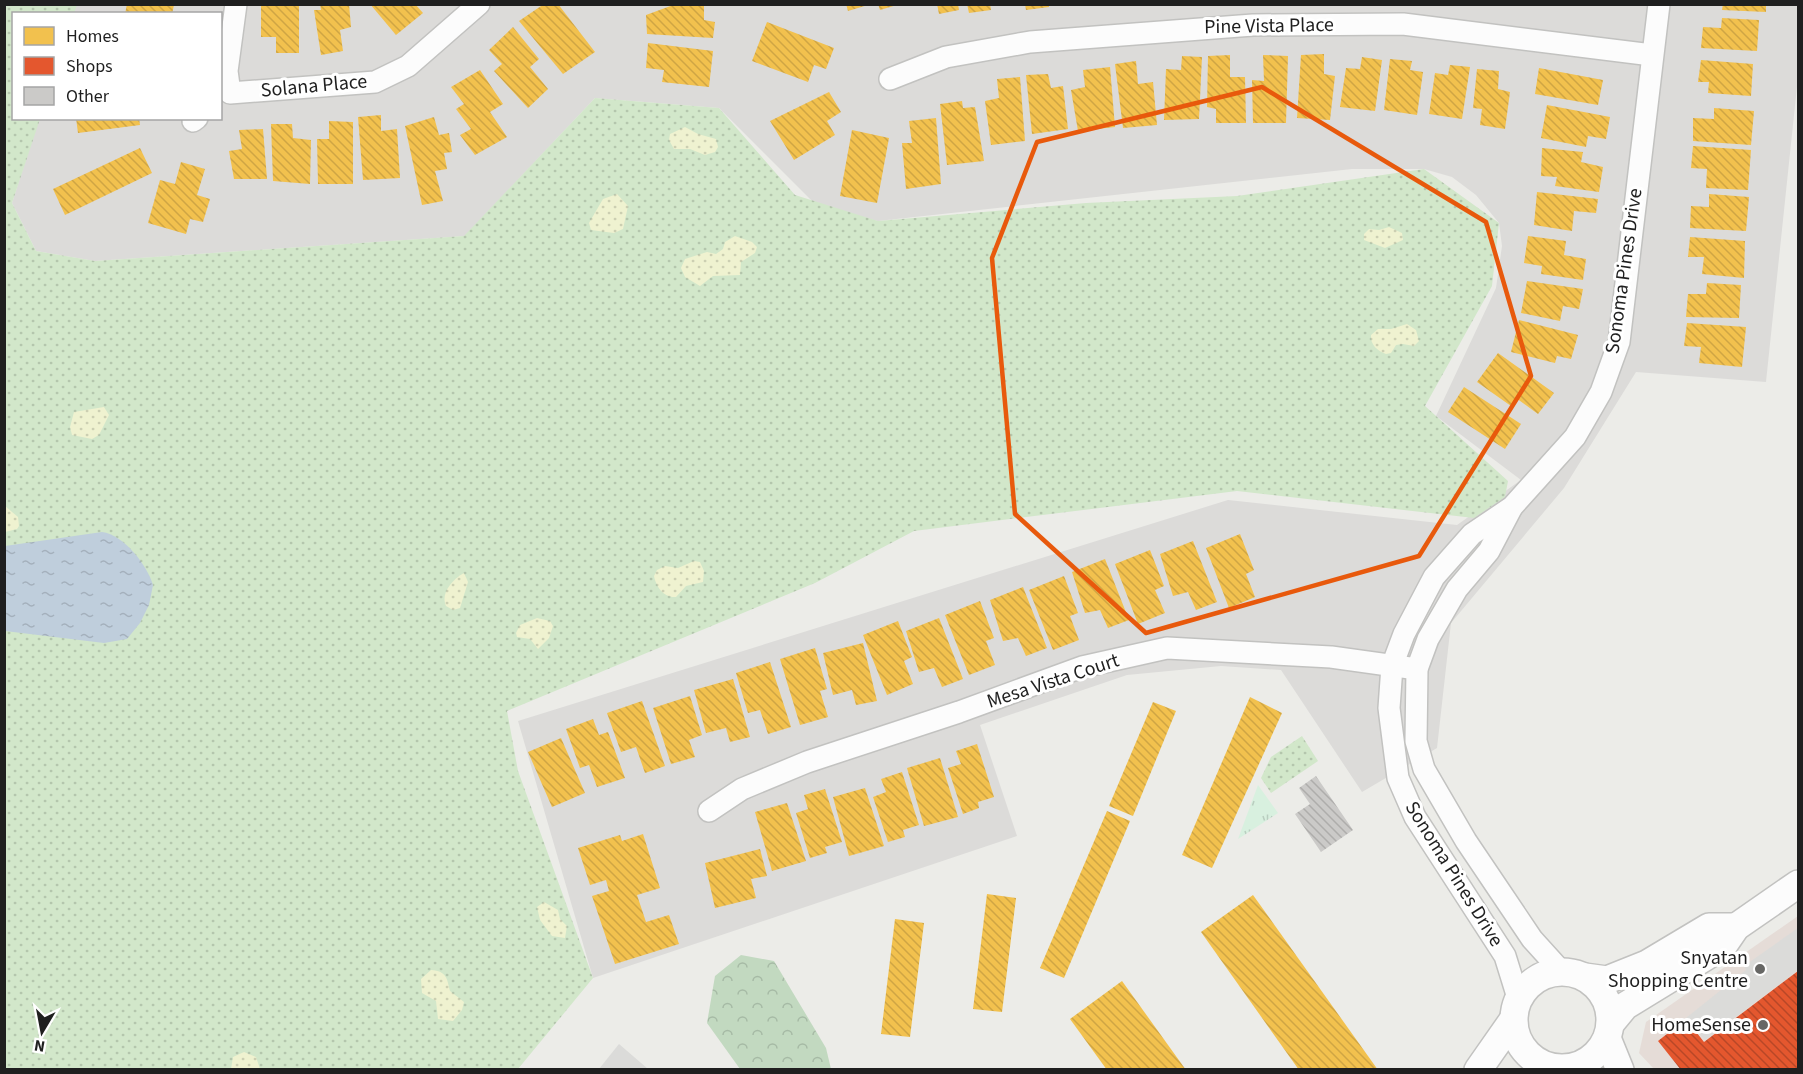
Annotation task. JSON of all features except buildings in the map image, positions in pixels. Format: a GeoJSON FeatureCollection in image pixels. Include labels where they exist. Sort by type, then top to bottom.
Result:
{"type":"FeatureCollection","features":[{"type":"Feature","properties":{"kind":"street","name":"Solana Place"},"geometry":{"type":"LineString","coordinates":[[236,4],[225,97],[375,82],[408,66],[479,4]]}},
{"type":"Feature","properties":{"kind":"street","name":"Sonoma Pines Drive"},"geometry":{"type":"LineString","coordinates":[[1515,1009],[1505,956],[1415,816],[1398,778],[1389,708],[1392,666],[1408,625],[1434,576],[1472,534],[1512,507],[1575,437],[1601,392],[1618,342],[1659,4]]}},
{"type":"Feature","properties":{"kind":"street","name":"Pine Vista Place"},"geometry":{"type":"LineString","coordinates":[[890,79],[946,57],[1030,42],[1253,25],[1403,24],[1652,55]]}},
{"type":"Feature","properties":{"kind":"street","name":"Sonoma Pines Drive"},"geometry":{"type":"LineString","coordinates":[[1512,507],[1489,551],[1441,612],[1417,669],[1416,741],[1424,769],[1466,841],[1532,939],[1573,974]]}},
{"type":"Feature","properties":{"kind":"street","name":"Mesa Vista Court"},"geometry":{"type":"LineString","coordinates":[[709,811],[742,789],[807,762],[958,712],[1082,667],[1167,648],[1331,657],[1417,669]]}},
{"type":"Feature","properties":{"kind":"street"},"geometry":{"type":"LineString","coordinates":[[1515,1009],[1515,1035],[1522,1048],[1533,1059],[1550,1068],[1573,1067],[1588,1061],[1599,1051],[1609,1030],[1625,1006],[1723,946],[1736,927],[1798,884]]}},
{"type":"Feature","properties":{"kind":"street"},"geometry":{"type":"LineString","coordinates":[[1478,1070],[1536,978],[1573,974],[1606,980],[1647,963],[1709,927],[1736,927]]}},
{"type":"Feature","properties":{"kind":"street"},"geometry":{"type":"LineString","coordinates":[[1573,974],[1605,996],[1609,1030],[1620,1070]]}},
{"type":"Feature","properties":{"kind":"highlighted area"},"geometry":{"type":"Polygon","coordinates":[[[1262,87],[1486,222],[1531,376],[1419,556],[1146,633],[1015,514],[992,258],[1037,142],[1262,87]]]}},
{"type":"Feature","properties":{"kind":"shaded area"},"geometry":{"type":"Polygon","coordinates":[[[5,5],[77,5],[74,12],[12,12],[12,120],[40,120],[12,203],[36,251],[95,261],[464,236],[595,98],[719,108],[795,195],[878,221],[1086,203],[1237,196],[1424,169],[1499,223],[1492,286],[1425,406],[1508,481],[1505,497],[1474,518],[1237,491],[914,531],[815,583],[507,711],[518,771],[593,978],[518,1069],[5,1070],[5,5]]]}},
{"type":"Feature","properties":{"kind":"shaded area"},"geometry":{"type":"Polygon","coordinates":[[[75,5],[1798,5],[1798,77],[1766,382],[1636,372],[1564,488],[1451,623],[1437,748],[1362,792],[1281,670],[1221,666],[1127,675],[980,725],[1017,836],[593,978],[518,721],[1228,500],[1457,525],[1521,480],[1436,416],[1496,288],[1502,246],[1499,223],[1476,195],[1452,177],[1424,169],[1352,169],[878,221],[820,209],[719,108],[595,98],[465,236],[95,261],[36,251],[12,203],[39,120],[222,120],[222,12],[72,12],[75,5]]]}},
{"type":"Feature","properties":{"kind":"shaded area"},"geometry":{"type":"Polygon","coordinates":[[[1302,736],[1318,761],[1271,793],[1261,778],[1271,757],[1302,736]]]}},
{"type":"Feature","properties":{"kind":"shaded area","name":"Snyatan Shopping Centre"},"geometry":{"type":"Polygon","coordinates":[[[1798,916],[1798,1069],[1654,1069],[1639,1053],[1646,1022],[1798,916]]]}},
{"type":"Feature","properties":{"kind":"shaded area"},"geometry":{"type":"Polygon","coordinates":[[[1798,928],[1798,970],[1705,1040],[1686,1018],[1746,970],[1744,966],[1798,928]]]}},
{"type":"Feature","properties":{"kind":"shaded area"},"geometry":{"type":"Polygon","coordinates":[[[619,1044],[648,1069],[599,1069],[619,1044]]]}},
{"type":"Feature","properties":{"kind":"green space"},"geometry":{"type":"Polygon","coordinates":[[[1258,785],[1278,813],[1238,839],[1258,785]]]}},
{"type":"Feature","properties":{"kind":"green space"},"geometry":{"type":"Polygon","coordinates":[[[741,955],[774,961],[826,1048],[831,1069],[740,1069],[707,1023],[715,976],[741,955]]]}},
{"type":"Feature","properties":{"kind":"sand"},"geometry":{"type":"Polygon","coordinates":[[[685,127],[698,134],[716,139],[718,147],[715,152],[705,155],[690,149],[674,149],[669,140],[670,134],[685,127]]]}},
{"type":"Feature","properties":{"kind":"sand"},"geometry":{"type":"Polygon","coordinates":[[[617,194],[628,206],[623,229],[614,233],[591,230],[589,223],[603,199],[617,194]]]}},
{"type":"Feature","properties":{"kind":"sand"},"geometry":{"type":"Polygon","coordinates":[[[1389,227],[1402,233],[1403,240],[1385,248],[1364,240],[1364,234],[1369,229],[1379,230],[1389,227]]]}},
{"type":"Feature","properties":{"kind":"sand"},"geometry":{"type":"Polygon","coordinates":[[[735,236],[752,242],[757,247],[755,253],[741,262],[740,275],[713,276],[700,286],[685,277],[681,268],[685,259],[707,252],[716,254],[723,249],[725,242],[735,236]]]}},
{"type":"Feature","properties":{"kind":"sand"},"geometry":{"type":"Polygon","coordinates":[[[1407,324],[1416,330],[1419,341],[1414,346],[1396,345],[1391,353],[1386,354],[1373,345],[1371,335],[1378,329],[1391,329],[1407,324]]]}},
{"type":"Feature","properties":{"kind":"sand"},"geometry":{"type":"Polygon","coordinates":[[[104,407],[109,415],[99,435],[92,439],[72,435],[70,427],[74,412],[104,407]]]}},
{"type":"Feature","properties":{"kind":"sand"},"geometry":{"type":"Polygon","coordinates":[[[5,506],[18,517],[19,526],[17,529],[5,532],[5,506]]]}},
{"type":"Feature","properties":{"kind":"sand"},"geometry":{"type":"Polygon","coordinates":[[[694,561],[700,562],[704,571],[703,582],[686,586],[676,597],[668,596],[661,591],[654,576],[657,570],[665,566],[678,568],[694,561]]]}},
{"type":"Feature","properties":{"kind":"sand"},"geometry":{"type":"Polygon","coordinates":[[[464,573],[468,582],[460,608],[453,610],[446,606],[446,591],[464,573]]]}},
{"type":"Feature","properties":{"kind":"sand"},"geometry":{"type":"Polygon","coordinates":[[[537,618],[550,621],[553,626],[549,638],[538,649],[530,639],[517,637],[516,633],[520,625],[537,618]]]}},
{"type":"Feature","properties":{"kind":"sand"},"geometry":{"type":"Polygon","coordinates":[[[544,902],[558,910],[560,919],[567,926],[565,938],[552,936],[540,920],[537,907],[544,902]]]}},
{"type":"Feature","properties":{"kind":"sand"},"geometry":{"type":"Polygon","coordinates":[[[431,970],[443,974],[450,991],[464,1002],[462,1010],[453,1021],[438,1019],[436,1001],[422,993],[421,979],[431,970]]]}},
{"type":"Feature","properties":{"kind":"sand"},"geometry":{"type":"Polygon","coordinates":[[[244,1052],[256,1057],[260,1069],[231,1069],[233,1057],[244,1052]]]}},
{"type":"Feature","properties":{"kind":"water"},"geometry":{"type":"Polygon","coordinates":[[[102,532],[118,539],[134,552],[146,569],[153,585],[149,605],[140,623],[127,639],[104,643],[5,631],[5,546],[102,532]]]}},
{"type":"Feature","properties":{"kind":"place","name":"Snyatan Shopping Centre"},"geometry":{"type":"Point","coordinates":[1760,969]}},
{"type":"Feature","properties":{"kind":"place","name":"HomeSense"},"geometry":{"type":"Point","coordinates":[1763,1025]}}]}
